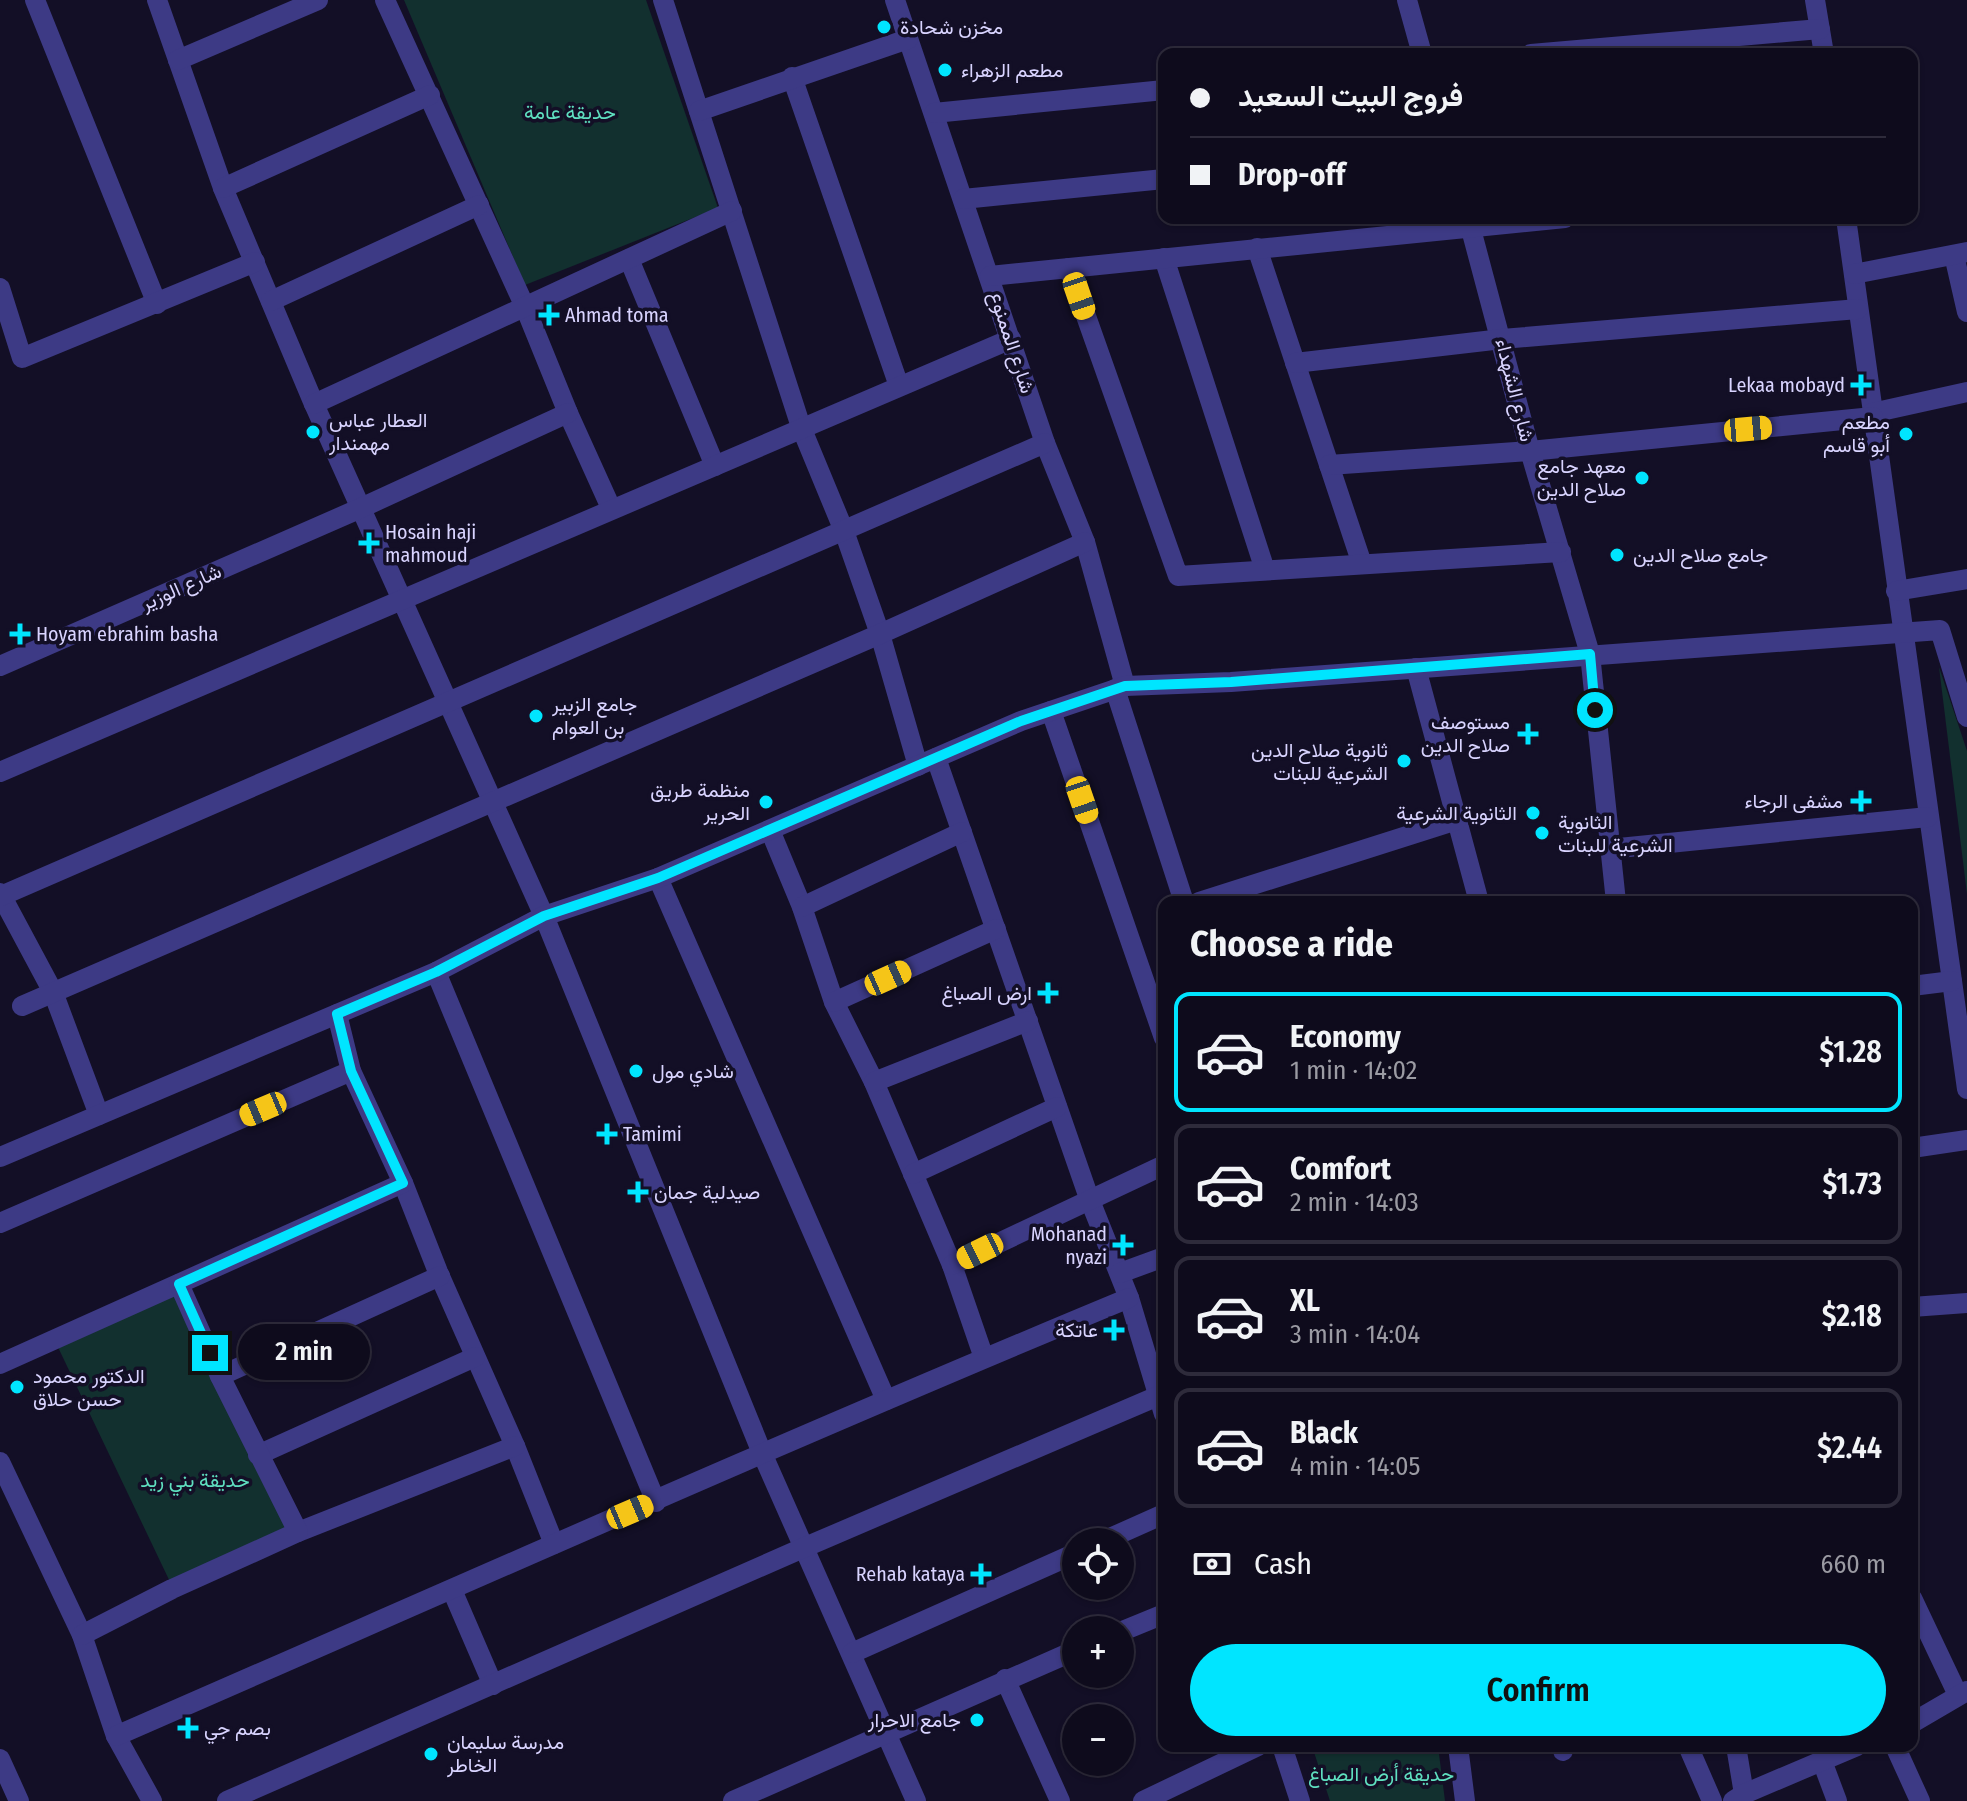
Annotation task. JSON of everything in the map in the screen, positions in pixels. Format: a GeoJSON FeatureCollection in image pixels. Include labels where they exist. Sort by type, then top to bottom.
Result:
{"type":"FeatureCollection","features":[{"type":"Feature","properties":{"kind":"street"},"geometry":{"type":"LineString","coordinates":[[35,0],[157,304]]}},
{"type":"Feature","properties":{"kind":"street"},"geometry":{"type":"LineString","coordinates":[[157,0],[223,188],[314,404],[495,802],[762,1453],[916,1801]]}},
{"type":"Feature","properties":{"kind":"street"},"geometry":{"type":"LineString","coordinates":[[178,60],[318,0]]}},
{"type":"Feature","properties":{"kind":"street"},"geometry":{"type":"LineString","coordinates":[[385,0],[525,307],[611,508]]}},
{"type":"Feature","properties":{"kind":"street","name":"شارع الممنوع"},"geometry":{"type":"LineString","coordinates":[[895,0],[1045,443],[1085,542],[1120,688],[1182,896]]}},
{"type":"Feature","properties":{"kind":"street"},"geometry":{"type":"LineString","coordinates":[[1407,0],[1420,48]]}},
{"type":"Feature","properties":{"kind":"street"},"geometry":{"type":"LineString","coordinates":[[1815,0],[1823,48]]}},
{"type":"Feature","properties":{"kind":"street"},"geometry":{"type":"LineString","coordinates":[[1820,29],[1829,0]]}},
{"type":"Feature","properties":{"kind":"street"},"geometry":{"type":"LineString","coordinates":[[668,1],[699,111],[801,427],[844,531],[927,762],[962,832],[1089,1198],[1158,1370]]}},
{"type":"Feature","properties":{"kind":"street"},"geometry":{"type":"LineString","coordinates":[[1600,48],[1820,29]]}},
{"type":"Feature","properties":{"kind":"street"},"geometry":{"type":"LineString","coordinates":[[699,111],[908,39]]}},
{"type":"Feature","properties":{"kind":"street"},"geometry":{"type":"LineString","coordinates":[[792,77],[899,386]]}},
{"type":"Feature","properties":{"kind":"street"},"geometry":{"type":"LineString","coordinates":[[934,113],[1158,91]]}},
{"type":"Feature","properties":{"kind":"street"},"geometry":{"type":"LineString","coordinates":[[223,188],[430,95]]}},
{"type":"Feature","properties":{"kind":"street"},"geometry":{"type":"LineString","coordinates":[[963,199],[1158,180]]}},
{"type":"Feature","properties":{"kind":"street"},"geometry":{"type":"LineString","coordinates":[[271,301],[479,205]]}},
{"type":"Feature","properties":{"kind":"street"},"geometry":{"type":"LineString","coordinates":[[314,404],[732,211]]}},
{"type":"Feature","properties":{"kind":"street"},"geometry":{"type":"LineString","coordinates":[[990,276],[1453,224]]}},
{"type":"Feature","properties":{"kind":"street","name":"شارع الشهداء"},"geometry":{"type":"LineString","coordinates":[[1470,224],[1530,451],[1590,654],[1615,896]]}},
{"type":"Feature","properties":{"kind":"street"},"geometry":{"type":"LineString","coordinates":[[1847,224],[1967,1089]]}},
{"type":"Feature","properties":{"kind":"street"},"geometry":{"type":"LineString","coordinates":[[1257,248],[1362,564]]}},
{"type":"Feature","properties":{"kind":"street"},"geometry":{"type":"LineString","coordinates":[[1854,274],[1960,254],[1967,312]]}},
{"type":"Feature","properties":{"kind":"street"},"geometry":{"type":"LineString","coordinates":[[1164,258],[1265,570]]}},
{"type":"Feature","properties":{"kind":"street"},"geometry":{"type":"LineString","coordinates":[[629,259],[715,466]]}},
{"type":"Feature","properties":{"kind":"street"},"geometry":{"type":"LineString","coordinates":[[0,288],[22,358],[255,262]]}},
{"type":"Feature","properties":{"kind":"street"},"geometry":{"type":"LineString","coordinates":[[1069,268],[1178,576],[1561,552]]}},
{"type":"Feature","properties":{"kind":"street"},"geometry":{"type":"LineString","coordinates":[[1295,363],[1502,339],[1858,309]]}},
{"type":"Feature","properties":{"kind":"street"},"geometry":{"type":"LineString","coordinates":[[0,772],[1011,339]]}},
{"type":"Feature","properties":{"kind":"street"},"geometry":{"type":"LineString","coordinates":[[1329,465],[1530,451],[1873,415],[1967,392]]}},
{"type":"Feature","properties":{"kind":"street","name":"شارع الوزير"},"geometry":{"type":"LineString","coordinates":[[0,666],[361,508],[568,413]]}},
{"type":"Feature","properties":{"kind":"street"},"geometry":{"type":"LineString","coordinates":[[99,1115],[53,992],[1,894],[1045,443]]}},
{"type":"Feature","properties":{"kind":"street"},"geometry":{"type":"LineString","coordinates":[[22,1006],[1085,542]]}},
{"type":"Feature","properties":{"kind":"street"},"geometry":{"type":"LineString","coordinates":[[1896,591],[1967,579]]}},
{"type":"Feature","properties":{"kind":"street"},"geometry":{"type":"LineString","coordinates":[[0,1157],[436,972],[544,916],[658,878],[1051,711],[1120,688],[1940,630],[1967,717]]}},
{"type":"Feature","properties":{"kind":"street"},"geometry":{"type":"LineString","coordinates":[[1416,668],[1477,896]]}},
{"type":"Feature","properties":{"kind":"street"},"geometry":{"type":"LineString","coordinates":[[1051,711],[1158,1021]]}},
{"type":"Feature","properties":{"kind":"street"},"geometry":{"type":"LineString","coordinates":[[1609,849],[1928,817]]}},
{"type":"Feature","properties":{"kind":"street"},"geometry":{"type":"LineString","coordinates":[[1218,896],[1457,820]]}},
{"type":"Feature","properties":{"kind":"street"},"geometry":{"type":"LineString","coordinates":[[770,830],[802,907],[834,1002],[874,1082],[952,1265],[984,1358]]}},
{"type":"Feature","properties":{"kind":"street"},"geometry":{"type":"LineString","coordinates":[[802,907],[962,832]]}},
{"type":"Feature","properties":{"kind":"street"},"geometry":{"type":"LineString","coordinates":[[658,878],[886,1400]]}},
{"type":"Feature","properties":{"kind":"street"},"geometry":{"type":"LineString","coordinates":[[834,1002],[996,929]]}},
{"type":"Feature","properties":{"kind":"street"},"geometry":{"type":"LineString","coordinates":[[436,972],[656,1502]]}},
{"type":"Feature","properties":{"kind":"street"},"geometry":{"type":"LineString","coordinates":[[1918,985],[1952,981]]}},
{"type":"Feature","properties":{"kind":"street"},"geometry":{"type":"LineString","coordinates":[[337,1014],[351,1071],[403,1183],[554,1544]]}},
{"type":"Feature","properties":{"kind":"street"},"geometry":{"type":"LineString","coordinates":[[874,1082],[1028,1021]]}},
{"type":"Feature","properties":{"kind":"street"},"geometry":{"type":"LineString","coordinates":[[0,1223],[351,1071]]}},
{"type":"Feature","properties":{"kind":"street"},"geometry":{"type":"LineString","coordinates":[[913,1174],[1057,1107]]}},
{"type":"Feature","properties":{"kind":"street"},"geometry":{"type":"LineString","coordinates":[[1918,1147],[1967,1140]]}},
{"type":"Feature","properties":{"kind":"street"},"geometry":{"type":"LineString","coordinates":[[952,1265],[1158,1168]]}},
{"type":"Feature","properties":{"kind":"street"},"geometry":{"type":"LineString","coordinates":[[0,1364],[403,1183]]}},
{"type":"Feature","properties":{"kind":"street"},"geometry":{"type":"LineString","coordinates":[[1120,1273],[1158,1259]]}},
{"type":"Feature","properties":{"kind":"street"},"geometry":{"type":"LineString","coordinates":[[220,1376],[440,1276]]}},
{"type":"Feature","properties":{"kind":"street"},"geometry":{"type":"LineString","coordinates":[[179,1284],[220,1376],[298,1532]]}},
{"type":"Feature","properties":{"kind":"street"},"geometry":{"type":"LineString","coordinates":[[116,1736],[762,1453],[1129,1298]]}},
{"type":"Feature","properties":{"kind":"street"},"geometry":{"type":"LineString","coordinates":[[1918,1307],[1967,1303]]}},
{"type":"Feature","properties":{"kind":"street"},"geometry":{"type":"LineString","coordinates":[[258,1455],[475,1357]]}},
{"type":"Feature","properties":{"kind":"street"},"geometry":{"type":"LineString","coordinates":[[227,1801],[803,1548],[1158,1406]]}},
{"type":"Feature","properties":{"kind":"street"},"geometry":{"type":"LineString","coordinates":[[82,1635],[172,1589],[298,1532],[515,1446]]}},
{"type":"Feature","properties":{"kind":"street"},"geometry":{"type":"LineString","coordinates":[[0,1462],[82,1635],[116,1736],[152,1801]]}},
{"type":"Feature","properties":{"kind":"street"},"geometry":{"type":"LineString","coordinates":[[1132,1528],[1158,1517]]}},
{"type":"Feature","properties":{"kind":"street"},"geometry":{"type":"LineString","coordinates":[[852,1653],[1062,1559]]}},
{"type":"Feature","properties":{"kind":"street"},"geometry":{"type":"LineString","coordinates":[[452,1590],[493,1685]]}},
{"type":"Feature","properties":{"kind":"street"},"geometry":{"type":"LineString","coordinates":[[1918,1609],[1962,1693],[1918,1719]]}},
{"type":"Feature","properties":{"kind":"street"},"geometry":{"type":"LineString","coordinates":[[1134,1626],[1158,1616]]}},
{"type":"Feature","properties":{"kind":"street"},"geometry":{"type":"LineString","coordinates":[[733,1801],[1062,1656]]}},
{"type":"Feature","properties":{"kind":"street"},"geometry":{"type":"LineString","coordinates":[[1005,1679],[1052,1798]]}},
{"type":"Feature","properties":{"kind":"street"},"geometry":{"type":"LineString","coordinates":[[1143,1801],[1245,1752]]}},
{"type":"Feature","properties":{"kind":"street"},"geometry":{"type":"LineString","coordinates":[[1284,1752],[1300,1801]]}},
{"type":"Feature","properties":{"kind":"street"},"geometry":{"type":"LineString","coordinates":[[1459,1752],[1465,1801]]}},
{"type":"Feature","properties":{"kind":"street"},"geometry":{"type":"LineString","coordinates":[[1691,1752],[1712,1801]]}},
{"type":"Feature","properties":{"kind":"street"},"geometry":{"type":"LineString","coordinates":[[1736,1752],[1738,1798],[1843,1752]]}},
{"type":"Feature","properties":{"kind":"street"},"geometry":{"type":"LineString","coordinates":[[1898,1752],[1920,1801]]}},
{"type":"Feature","properties":{"kind":"street"},"geometry":{"type":"LineString","coordinates":[[0,1759],[19,1801]]}},
{"type":"Feature","properties":{"kind":"street"},"geometry":{"type":"LineString","coordinates":[[1822,1761],[1837,1801]]}},
{"type":"Feature","properties":{"kind":"green space","name":"حديقة عامة"},"geometry":{"type":"Polygon","coordinates":[[[404,0],[646,0],[718,208],[525,285],[404,0]]]}},
{"type":"Feature","properties":{"kind":"green space"},"geometry":{"type":"Polygon","coordinates":[[[1939,667],[1967,751],[1967,894],[1939,667]]]}},
{"type":"Feature","properties":{"kind":"green space","name":"حديقة بني زيد"},"geometry":{"type":"Polygon","coordinates":[[[178,1287],[295,1531],[172,1586],[56,1343],[178,1287]]]}},
{"type":"Feature","properties":{"kind":"green space","name":"حديقة أرض الصباغ"},"geometry":{"type":"Polygon","coordinates":[[[1314,1752],[1439,1752],[1445,1801],[1330,1801],[1314,1752]]]}},
{"type":"Feature","properties":{"kind":"place","name":"مخزن شحادة"},"geometry":{"type":"Point","coordinates":[884,27]}},
{"type":"Feature","properties":{"kind":"place","name":"مطعم الزهراء"},"geometry":{"type":"Point","coordinates":[945,70]}},
{"type":"Feature","properties":{"kind":"place","name":"Ahmad toma"},"geometry":{"type":"Point","coordinates":[549,315]}},
{"type":"Feature","properties":{"kind":"place","name":"Lekaa mobayd"},"geometry":{"type":"Point","coordinates":[1861,385]}},
{"type":"Feature","properties":{"kind":"place","name":"العطار عباس مهمندار"},"geometry":{"type":"Point","coordinates":[313,432]}},
{"type":"Feature","properties":{"kind":"place","name":"مطعم أبو قاسم"},"geometry":{"type":"Point","coordinates":[1906,434]}},
{"type":"Feature","properties":{"kind":"place","name":"معهد جامع صلاح الدين"},"geometry":{"type":"Point","coordinates":[1642,478]}},
{"type":"Feature","properties":{"kind":"place","name":"Hosain haji mahmoud"},"geometry":{"type":"Point","coordinates":[369,543]}},
{"type":"Feature","properties":{"kind":"place","name":"جامع صلاح الدين"},"geometry":{"type":"Point","coordinates":[1617,555]}},
{"type":"Feature","properties":{"kind":"place","name":"Hoyam ebrahim basha"},"geometry":{"type":"Point","coordinates":[20,634]}},
{"type":"Feature","properties":{"kind":"place","name":"جامع الزبير بن العوام"},"geometry":{"type":"Point","coordinates":[536,716]}},
{"type":"Feature","properties":{"kind":"place","name":"مستوصف صلاح الدين"},"geometry":{"type":"Point","coordinates":[1528,734]}},
{"type":"Feature","properties":{"kind":"place","name":"ثانوية صلاح الدين الشرعية للبنات"},"geometry":{"type":"Point","coordinates":[1404,761]}},
{"type":"Feature","properties":{"kind":"place","name":"مشفى الرجاء"},"geometry":{"type":"Point","coordinates":[1861,801]}},
{"type":"Feature","properties":{"kind":"place","name":"منظمة طريق الحرير"},"geometry":{"type":"Point","coordinates":[766,802]}},
{"type":"Feature","properties":{"kind":"place","name":"الثانوية الشرعية"},"geometry":{"type":"Point","coordinates":[1533,813]}},
{"type":"Feature","properties":{"kind":"place","name":"الثانوية الشرعية للبنات"},"geometry":{"type":"Point","coordinates":[1542,833]}},
{"type":"Feature","properties":{"kind":"place","name":"ارض الصباغ"},"geometry":{"type":"Point","coordinates":[1048,993]}},
{"type":"Feature","properties":{"kind":"place","name":"شادي مول"},"geometry":{"type":"Point","coordinates":[636,1071]}},
{"type":"Feature","properties":{"kind":"place","name":"Tamimi"},"geometry":{"type":"Point","coordinates":[607,1134]}},
{"type":"Feature","properties":{"kind":"place","name":"صيدلية جمان"},"geometry":{"type":"Point","coordinates":[638,1192]}},
{"type":"Feature","properties":{"kind":"place","name":"Mohanad nyazi"},"geometry":{"type":"Point","coordinates":[1123,1245]}},
{"type":"Feature","properties":{"kind":"place","name":"عاتكة"},"geometry":{"type":"Point","coordinates":[1114,1330]}},
{"type":"Feature","properties":{"kind":"place","name":"الدكتور محمود حسن حلاق"},"geometry":{"type":"Point","coordinates":[17,1387]}},
{"type":"Feature","properties":{"kind":"place","name":"Rehab kataya"},"geometry":{"type":"Point","coordinates":[981,1574]}},
{"type":"Feature","properties":{"kind":"place","name":"جامع الاحرار"},"geometry":{"type":"Point","coordinates":[977,1720]}},
{"type":"Feature","properties":{"kind":"place","name":"بصم جي"},"geometry":{"type":"Point","coordinates":[188,1728]}},
{"type":"Feature","properties":{"kind":"place","name":"مدرسة سليمان الخاطر"},"geometry":{"type":"Point","coordinates":[431,1754]}},
{"type":"Feature","properties":{"kind":"route"},"geometry":{"type":"LineString","coordinates":[[210,1353],[179,1284],[403,1183],[351,1071],[337,1014],[436,972],[544,916],[658,878],[1021,721],[1125,686],[1231,682],[1590,654],[1595,710]]}}]}
